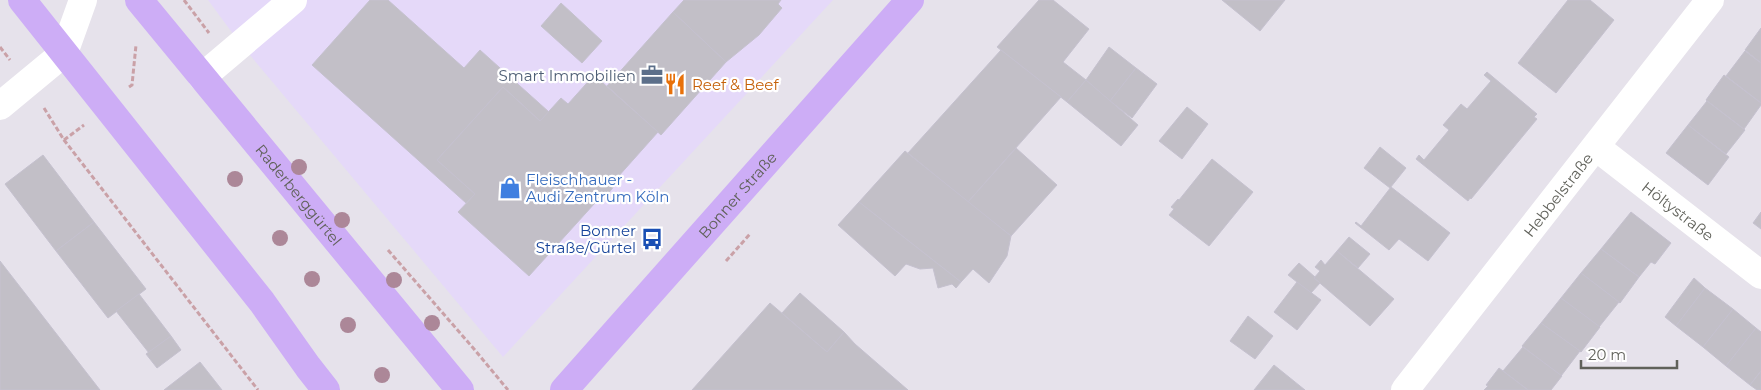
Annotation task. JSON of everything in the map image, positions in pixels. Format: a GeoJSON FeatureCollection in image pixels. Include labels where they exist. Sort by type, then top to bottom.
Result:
{"type":"FeatureCollection","features":[{"type":"Feature","properties":{"kind":"main road"},"geometry":{"type":"LineString","coordinates":[[22,0],[262,302],[311,379],[326,390]]}},
{"type":"Feature","properties":{"kind":"main road","name":"Bonner Straße"},"geometry":{"type":"LineString","coordinates":[[564,390],[910,0]]}},
{"type":"Feature","properties":{"kind":"main road","name":"Raderberggürtel"},"geometry":{"type":"LineString","coordinates":[[146,9],[460,390]]}},
{"type":"Feature","properties":{"kind":"street"},"geometry":{"type":"LineString","coordinates":[[0,106],[64,53],[83,0]]}},
{"type":"Feature","properties":{"kind":"street"},"geometry":{"type":"LineString","coordinates":[[202,76],[293,0]]}},
{"type":"Feature","properties":{"kind":"street","name":"Hebbelstraße"},"geometry":{"type":"LineString","coordinates":[[1405,390],[1710,0]]}},
{"type":"Feature","properties":{"kind":"street","name":"Höltystraße"},"geometry":{"type":"LineString","coordinates":[[1596,147],[1761,275]]}},
{"type":"Feature","properties":{"kind":"path"},"geometry":{"type":"LineString","coordinates":[[64,140],[132,85],[137,31],[146,9]]}},
{"type":"Feature","properties":{"kind":"path"},"geometry":{"type":"LineString","coordinates":[[0,47],[28,83],[64,140],[258,390]]}},
{"type":"Feature","properties":{"kind":"path"},"geometry":{"type":"LineString","coordinates":[[726,261],[750,234]]}},
{"type":"Feature","properties":{"kind":"shaded area"},"geometry":{"type":"Polygon","coordinates":[[[208,0],[833,0],[503,357],[239,42],[208,0]]]}},
{"type":"Feature","properties":{"kind":"building"},"geometry":{"type":"Polygon","coordinates":[[[370,0],[388,0],[464,68],[480,50],[549,112],[540,121],[503,87],[437,160],[475,194],[466,203],[312,65],[370,0]]]}},
{"type":"Feature","properties":{"kind":"building"},"geometry":{"type":"Polygon","coordinates":[[[684,0],[781,0],[778,4],[782,8],[759,35],[726,62],[673,12],[684,0]]]}},
{"type":"Feature","properties":{"kind":"building"},"geometry":{"type":"Polygon","coordinates":[[[1039,0],[1053,0],[1089,29],[1063,62],[1086,80],[1067,102],[997,47],[1039,0]]]}},
{"type":"Feature","properties":{"kind":"building"},"geometry":{"type":"Polygon","coordinates":[[[1222,0],[1285,0],[1260,31],[1222,0]]]}},
{"type":"Feature","properties":{"kind":"building"},"geometry":{"type":"Polygon","coordinates":[[[1568,0],[1590,0],[1614,20],[1556,93],[1518,63],[1568,0]]]}},
{"type":"Feature","properties":{"kind":"building"},"geometry":{"type":"Polygon","coordinates":[[[561,3],[602,41],[582,63],[541,26],[561,3]]]}},
{"type":"Feature","properties":{"kind":"building"},"geometry":{"type":"Polygon","coordinates":[[[673,12],[726,62],[661,135],[607,86],[673,12]]]}},
{"type":"Feature","properties":{"kind":"building"},"geometry":{"type":"Polygon","coordinates":[[[1761,28],[1761,63],[1745,50],[1761,28]]]}},
{"type":"Feature","properties":{"kind":"building"},"geometry":{"type":"Polygon","coordinates":[[[1109,47],[1136,68],[1110,101],[1086,80],[1109,47]]]}},
{"type":"Feature","properties":{"kind":"building"},"geometry":{"type":"Polygon","coordinates":[[[1001,50],[1061,97],[968,202],[908,153],[1001,50]]]}},
{"type":"Feature","properties":{"kind":"building"},"geometry":{"type":"Polygon","coordinates":[[[1745,51],[1761,63],[1761,103],[1726,76],[1745,51]]]}},
{"type":"Feature","properties":{"kind":"building"},"geometry":{"type":"Polygon","coordinates":[[[1136,68],[1157,84],[1132,118],[1110,101],[1136,68]]]}},
{"type":"Feature","properties":{"kind":"building"},"geometry":{"type":"Polygon","coordinates":[[[1487,72],[1537,114],[1534,117],[1537,119],[1468,201],[1416,159],[1419,155],[1424,160],[1449,130],[1443,125],[1461,104],[1467,109],[1491,81],[1484,75],[1487,72]]]}},
{"type":"Feature","properties":{"kind":"building"},"geometry":{"type":"Polygon","coordinates":[[[594,75],[658,132],[617,178],[619,180],[607,195],[604,193],[529,276],[458,212],[475,194],[437,160],[503,87],[540,121],[561,98],[568,104],[594,75]]]}},
{"type":"Feature","properties":{"kind":"building"},"geometry":{"type":"Polygon","coordinates":[[[1724,75],[1761,103],[1744,129],[1706,100],[1724,75]]]}},
{"type":"Feature","properties":{"kind":"building"},"geometry":{"type":"Polygon","coordinates":[[[1086,80],[1138,125],[1121,146],[1067,102],[1086,80]]]}},
{"type":"Feature","properties":{"kind":"building"},"geometry":{"type":"Polygon","coordinates":[[[1707,101],[1745,130],[1726,154],[1688,125],[1707,101]]]}},
{"type":"Feature","properties":{"kind":"building"},"geometry":{"type":"Polygon","coordinates":[[[1187,107],[1208,124],[1182,159],[1159,141],[1187,107]]]}},
{"type":"Feature","properties":{"kind":"building"},"geometry":{"type":"Polygon","coordinates":[[[1688,125],[1729,157],[1708,185],[1666,153],[1688,125]]]}},
{"type":"Feature","properties":{"kind":"building"},"geometry":{"type":"Polygon","coordinates":[[[1380,147],[1406,168],[1390,188],[1364,168],[1380,147]]]}},
{"type":"Feature","properties":{"kind":"building"},"geometry":{"type":"Polygon","coordinates":[[[1016,148],[1057,185],[1011,236],[968,202],[1016,148]]]}},
{"type":"Feature","properties":{"kind":"building"},"geometry":{"type":"Polygon","coordinates":[[[905,151],[1011,236],[1007,256],[989,283],[973,269],[961,282],[859,202],[905,151]]]}},
{"type":"Feature","properties":{"kind":"building"},"geometry":{"type":"Polygon","coordinates":[[[43,155],[94,222],[56,251],[5,184],[43,155]]]}},
{"type":"Feature","properties":{"kind":"building"},"geometry":{"type":"Polygon","coordinates":[[[1212,159],[1253,192],[1209,246],[1169,215],[1174,209],[1171,207],[1179,200],[1212,159]]]}},
{"type":"Feature","properties":{"kind":"building"},"geometry":{"type":"Polygon","coordinates":[[[1391,187],[1450,233],[1428,261],[1399,239],[1389,250],[1355,223],[1361,226],[1391,187]]]}},
{"type":"Feature","properties":{"kind":"building"},"geometry":{"type":"Polygon","coordinates":[[[859,202],[961,282],[956,288],[952,284],[938,288],[933,268],[920,269],[906,264],[895,276],[838,225],[859,202]]]}},
{"type":"Feature","properties":{"kind":"building"},"geometry":{"type":"Polygon","coordinates":[[[1631,212],[1671,243],[1655,264],[1651,262],[1639,277],[1601,249],[1631,212]]]}},
{"type":"Feature","properties":{"kind":"building"},"geometry":{"type":"Polygon","coordinates":[[[1761,212],[1761,229],[1753,223],[1761,212]]]}},
{"type":"Feature","properties":{"kind":"building"},"geometry":{"type":"Polygon","coordinates":[[[94,222],[146,289],[108,318],[56,251],[94,222]]]}},
{"type":"Feature","properties":{"kind":"building"},"geometry":{"type":"Polygon","coordinates":[[[1349,237],[1370,254],[1358,268],[1337,251],[1349,237]]]}},
{"type":"Feature","properties":{"kind":"building"},"geometry":{"type":"Polygon","coordinates":[[[1601,249],[1639,277],[1620,303],[1581,273],[1601,249]]]}},
{"type":"Feature","properties":{"kind":"building"},"geometry":{"type":"Polygon","coordinates":[[[1337,251],[1394,299],[1370,326],[1314,278],[1320,271],[1315,267],[1321,260],[1325,265],[1337,251]]]}},
{"type":"Feature","properties":{"kind":"building"},"geometry":{"type":"Polygon","coordinates":[[[0,261],[100,390],[0,390],[0,261]]]}},
{"type":"Feature","properties":{"kind":"building"},"geometry":{"type":"Polygon","coordinates":[[[1299,263],[1320,283],[1311,293],[1288,275],[1299,263]]]}},
{"type":"Feature","properties":{"kind":"building"},"geometry":{"type":"Polygon","coordinates":[[[1581,273],[1619,302],[1599,327],[1561,298],[1581,273]]]}},
{"type":"Feature","properties":{"kind":"building"},"geometry":{"type":"Polygon","coordinates":[[[1694,278],[1705,288],[1676,326],[1665,317],[1694,278]]]}},
{"type":"Feature","properties":{"kind":"building"},"geometry":{"type":"Polygon","coordinates":[[[1297,282],[1321,300],[1297,330],[1274,312],[1297,282]]]}},
{"type":"Feature","properties":{"kind":"building"},"geometry":{"type":"Polygon","coordinates":[[[1705,288],[1733,309],[1703,347],[1676,326],[1705,288]]]}},
{"type":"Feature","properties":{"kind":"building"},"geometry":{"type":"Polygon","coordinates":[[[800,293],[844,332],[827,352],[782,313],[800,293]]]}},
{"type":"Feature","properties":{"kind":"building"},"geometry":{"type":"Polygon","coordinates":[[[139,294],[171,336],[149,353],[116,311],[139,294]]]}},
{"type":"Feature","properties":{"kind":"building"},"geometry":{"type":"Polygon","coordinates":[[[1561,298],[1600,327],[1581,352],[1541,323],[1561,298]]]}},
{"type":"Feature","properties":{"kind":"building"},"geometry":{"type":"Polygon","coordinates":[[[770,303],[827,352],[844,332],[855,344],[908,390],[692,390],[770,303]]]}},
{"type":"Feature","properties":{"kind":"building"},"geometry":{"type":"Polygon","coordinates":[[[1733,309],[1756,328],[1726,366],[1703,347],[1733,309]]]}},
{"type":"Feature","properties":{"kind":"building"},"geometry":{"type":"Polygon","coordinates":[[[1248,316],[1273,336],[1255,359],[1230,341],[1248,316]]]}},
{"type":"Feature","properties":{"kind":"building"},"geometry":{"type":"Polygon","coordinates":[[[1541,323],[1580,351],[1561,376],[1522,346],[1541,323]]]}},
{"type":"Feature","properties":{"kind":"building"},"geometry":{"type":"Polygon","coordinates":[[[1756,328],[1761,332],[1761,371],[1750,385],[1726,366],[1756,328]]]}},
{"type":"Feature","properties":{"kind":"building"},"geometry":{"type":"Polygon","coordinates":[[[171,336],[181,350],[157,368],[146,354],[171,336]]]}},
{"type":"Feature","properties":{"kind":"building"},"geometry":{"type":"Polygon","coordinates":[[[1523,347],[1562,376],[1551,390],[1528,390],[1503,371],[1523,347]]]}},
{"type":"Feature","properties":{"kind":"building"},"geometry":{"type":"Polygon","coordinates":[[[200,362],[222,390],[164,390],[200,362]]]}},
{"type":"Feature","properties":{"kind":"building"},"geometry":{"type":"Polygon","coordinates":[[[1274,365],[1305,390],[1254,390],[1274,365]]]}},
{"type":"Feature","properties":{"kind":"building"},"geometry":{"type":"Polygon","coordinates":[[[1499,368],[1528,390],[1484,390],[1499,368]]]}},
{"type":"Feature","properties":{"kind":"building"},"geometry":{"type":"Polygon","coordinates":[[[1761,371],[1761,390],[1757,390],[1750,385],[1761,371]]]}},
{"type":"Feature","properties":{"kind":"place","name":"Smart Immobilien"},"geometry":{"type":"Point","coordinates":[652,75]}},
{"type":"Feature","properties":{"kind":"place","name":"Reef & Beef"},"geometry":{"type":"Point","coordinates":[675,84]}},
{"type":"Feature","properties":{"kind":"place","name":"Fleischhauer - Audi Zentrum Köln"},"geometry":{"type":"Point","coordinates":[510,188]}},
{"type":"Feature","properties":{"kind":"place","name":"Bonner Straße/Gürtel"},"geometry":{"type":"Point","coordinates":[652,239]}}]}
